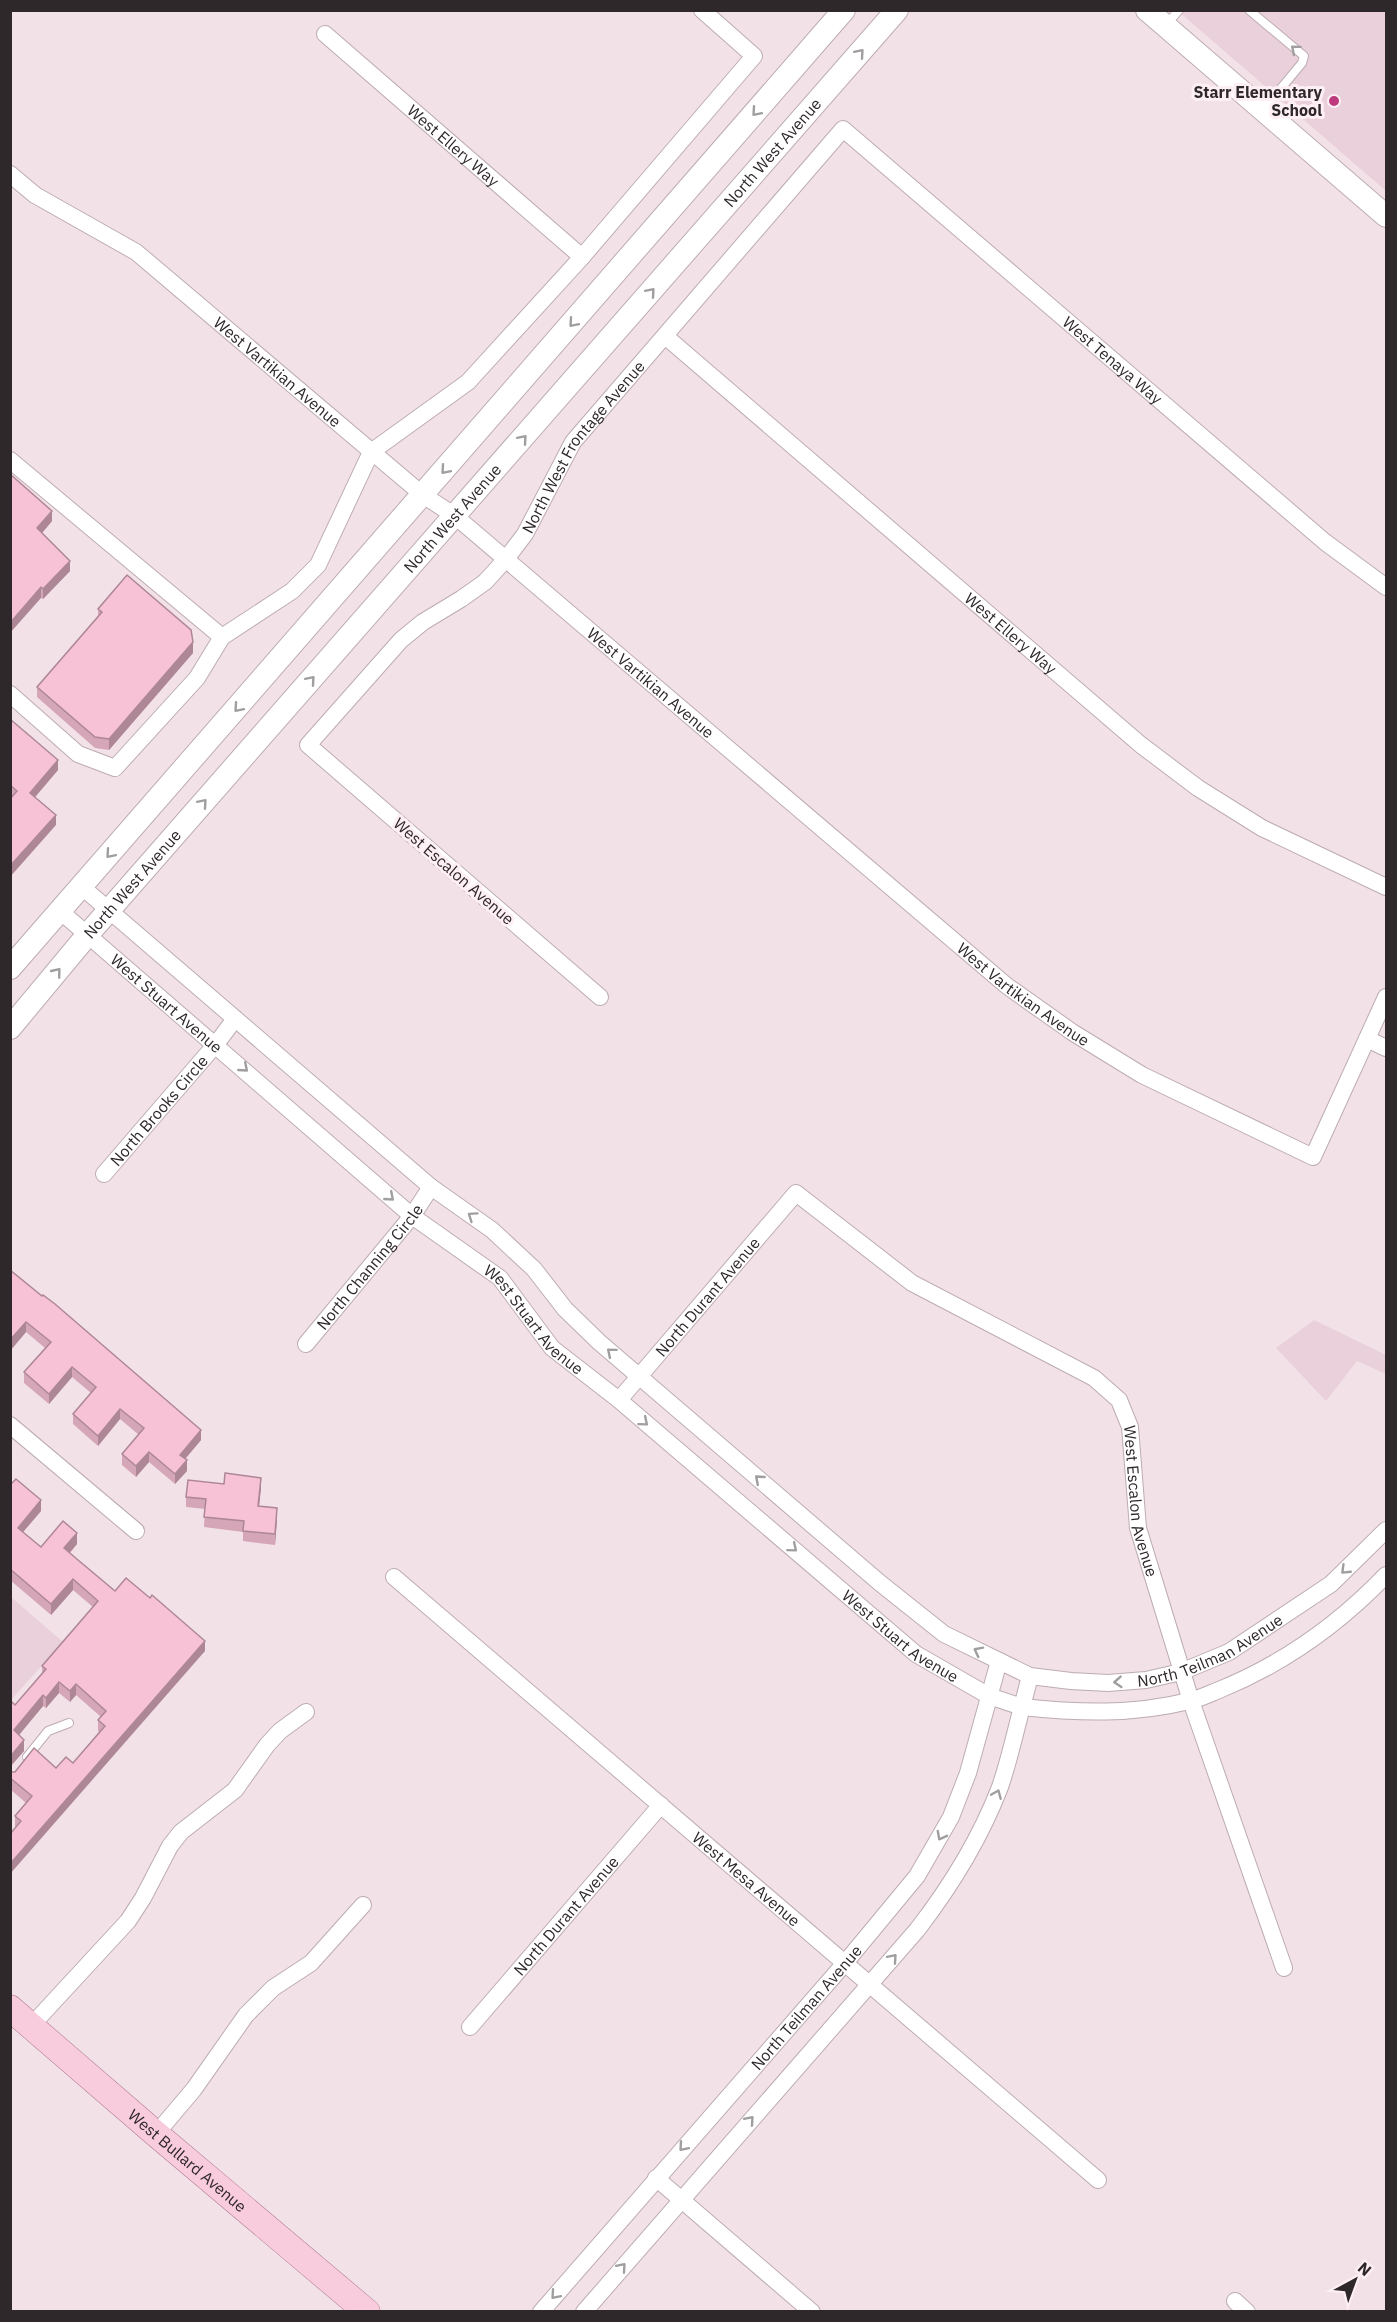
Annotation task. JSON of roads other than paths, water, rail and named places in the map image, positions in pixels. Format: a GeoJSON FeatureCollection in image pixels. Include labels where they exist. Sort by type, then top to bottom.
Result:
{"type":"FeatureCollection","features":[{"type":"Feature","properties":{"kind":"main road"},"geometry":{"type":"LineString","coordinates":[[10,968],[844,10]]}},
{"type":"Feature","properties":{"kind":"main road","name":"North West Avenue"},"geometry":{"type":"LineString","coordinates":[[10,1028],[109,910],[897,10]]}},
{"type":"Feature","properties":{"kind":"main road"},"geometry":{"type":"LineString","coordinates":[[1147,10],[1172,18],[1263,110],[1386,216]]}},
{"type":"Feature","properties":{"kind":"main road","name":"West Bullard Avenue"},"geometry":{"type":"LineString","coordinates":[[10,2008],[367,2312]]}},
{"type":"Feature","properties":{"kind":"street"},"geometry":{"type":"LineString","coordinates":[[10,694],[78,754],[116,768],[197,678],[222,637],[292,591],[318,565],[371,452],[468,381],[582,257],[754,56],[702,10]]}},
{"type":"Feature","properties":{"kind":"street","name":"West Ellery Way"},"geometry":{"type":"LineString","coordinates":[[325,34],[582,257]]}},
{"type":"Feature","properties":{"kind":"street","name":"North West Frontage Avenue"},"geometry":{"type":"LineString","coordinates":[[308,745],[401,640],[423,622],[485,582],[506,559],[525,534],[573,442],[843,129]]}},
{"type":"Feature","properties":{"kind":"street","name":"West Tenaya Way"},"geometry":{"type":"LineString","coordinates":[[843,129],[1325,542],[1386,587]]}},
{"type":"Feature","properties":{"kind":"street","name":"West Vartikian Avenue"},"geometry":{"type":"LineString","coordinates":[[10,174],[35,195],[136,252],[371,452],[423,495],[455,516],[1007,986],[1072,1032],[1142,1075],[1313,1157],[1367,1039]]}},
{"type":"Feature","properties":{"kind":"street","name":"West Ellery Way"},"geometry":{"type":"LineString","coordinates":[[665,336],[1141,745],[1198,788],[1262,828],[1386,887]]}},
{"type":"Feature","properties":{"kind":"street"},"geometry":{"type":"LineString","coordinates":[[10,460],[222,637]]}},
{"type":"Feature","properties":{"kind":"street","name":"West Escalon Avenue"},"geometry":{"type":"LineString","coordinates":[[308,745],[600,997]]}},
{"type":"Feature","properties":{"kind":"street","name":"West Stuart Avenue"},"geometry":{"type":"LineString","coordinates":[[82,886],[431,1187],[492,1230],[534,1269],[565,1309],[599,1342],[898,1598],[944,1634],[1030,1676]]}},
{"type":"Feature","properties":{"kind":"street","name":"West Stuart Avenue"},"geometry":{"type":"LineString","coordinates":[[60,911],[89,933],[412,1216],[500,1278],[552,1348],[619,1400],[916,1654],[989,1696],[1022,1707]]}},
{"type":"Feature","properties":{"kind":"street"},"geometry":{"type":"LineString","coordinates":[[1386,997],[1367,1039],[1386,1048]]}},
{"type":"Feature","properties":{"kind":"street","name":"North Brooks Circle"},"geometry":{"type":"LineString","coordinates":[[104,1174],[235,1019]]}},
{"type":"Feature","properties":{"kind":"street","name":"North Channing Circle"},"geometry":{"type":"LineString","coordinates":[[306,1344],[412,1216],[431,1187]]}},
{"type":"Feature","properties":{"kind":"street","name":"West Escalon Avenue"},"geometry":{"type":"LineString","coordinates":[[796,1193],[912,1283],[1094,1378],[1119,1400],[1130,1427],[1138,1528],[1181,1672],[1284,1968]]}},
{"type":"Feature","properties":{"kind":"street","name":"North Durant Avenue"},"geometry":{"type":"LineString","coordinates":[[619,1400],[796,1193]]}},
{"type":"Feature","properties":{"kind":"street"},"geometry":{"type":"LineString","coordinates":[[10,1425],[136,1531]]}},
{"type":"Feature","properties":{"kind":"street","name":"North Teilman Avenue"},"geometry":{"type":"LineString","coordinates":[[584,2312],[917,1930],[960,1870],[1000,1786],[1030,1676],[1108,1683],[1146,1680],[1181,1672],[1229,1652],[1331,1584],[1386,1530]]}},
{"type":"Feature","properties":{"kind":"street","name":"North Teilman Avenue"},"geometry":{"type":"LineString","coordinates":[[1022,1707],[1066,1712],[1111,1712],[1155,1708],[1191,1701],[1255,1676],[1292,1653],[1359,1602],[1386,1575]]}},
{"type":"Feature","properties":{"kind":"street","name":"West Mesa Avenue"},"geometry":{"type":"LineString","coordinates":[[394,1577],[1098,2180]]}},
{"type":"Feature","properties":{"kind":"street","name":"North Teilman Avenue"},"geometry":{"type":"LineString","coordinates":[[541,2312],[894,1906],[932,1853],[951,1817],[968,1773],[999,1661]]}},
{"type":"Feature","properties":{"kind":"street"},"geometry":{"type":"LineString","coordinates":[[31,2026],[128,1921],[143,1898],[170,1846],[181,1832],[235,1790],[267,1745],[280,1731],[306,1712]]}},
{"type":"Feature","properties":{"kind":"street","name":"North Durant Avenue"},"geometry":{"type":"LineString","coordinates":[[470,2027],[661,1805]]}},
{"type":"Feature","properties":{"kind":"street"},"geometry":{"type":"LineString","coordinates":[[156,2134],[194,2089],[246,2015],[273,1988],[311,1963],[363,1905]]}},
{"type":"Feature","properties":{"kind":"street"},"geometry":{"type":"LineString","coordinates":[[656,2178],[812,2312]]}},
{"type":"Feature","properties":{"kind":"lane"},"geometry":{"type":"LineString","coordinates":[[1249,10],[1304,56],[1302,63],[1263,110]]}},
{"type":"Feature","properties":{"kind":"lane"},"geometry":{"type":"LineString","coordinates":[[23,1763],[48,1731],[69,1723]]}},
{"type":"Feature","properties":{"kind":"place","name":"Starr Elementary School"},"geometry":{"type":"Point","coordinates":[1334,101]}}]}
